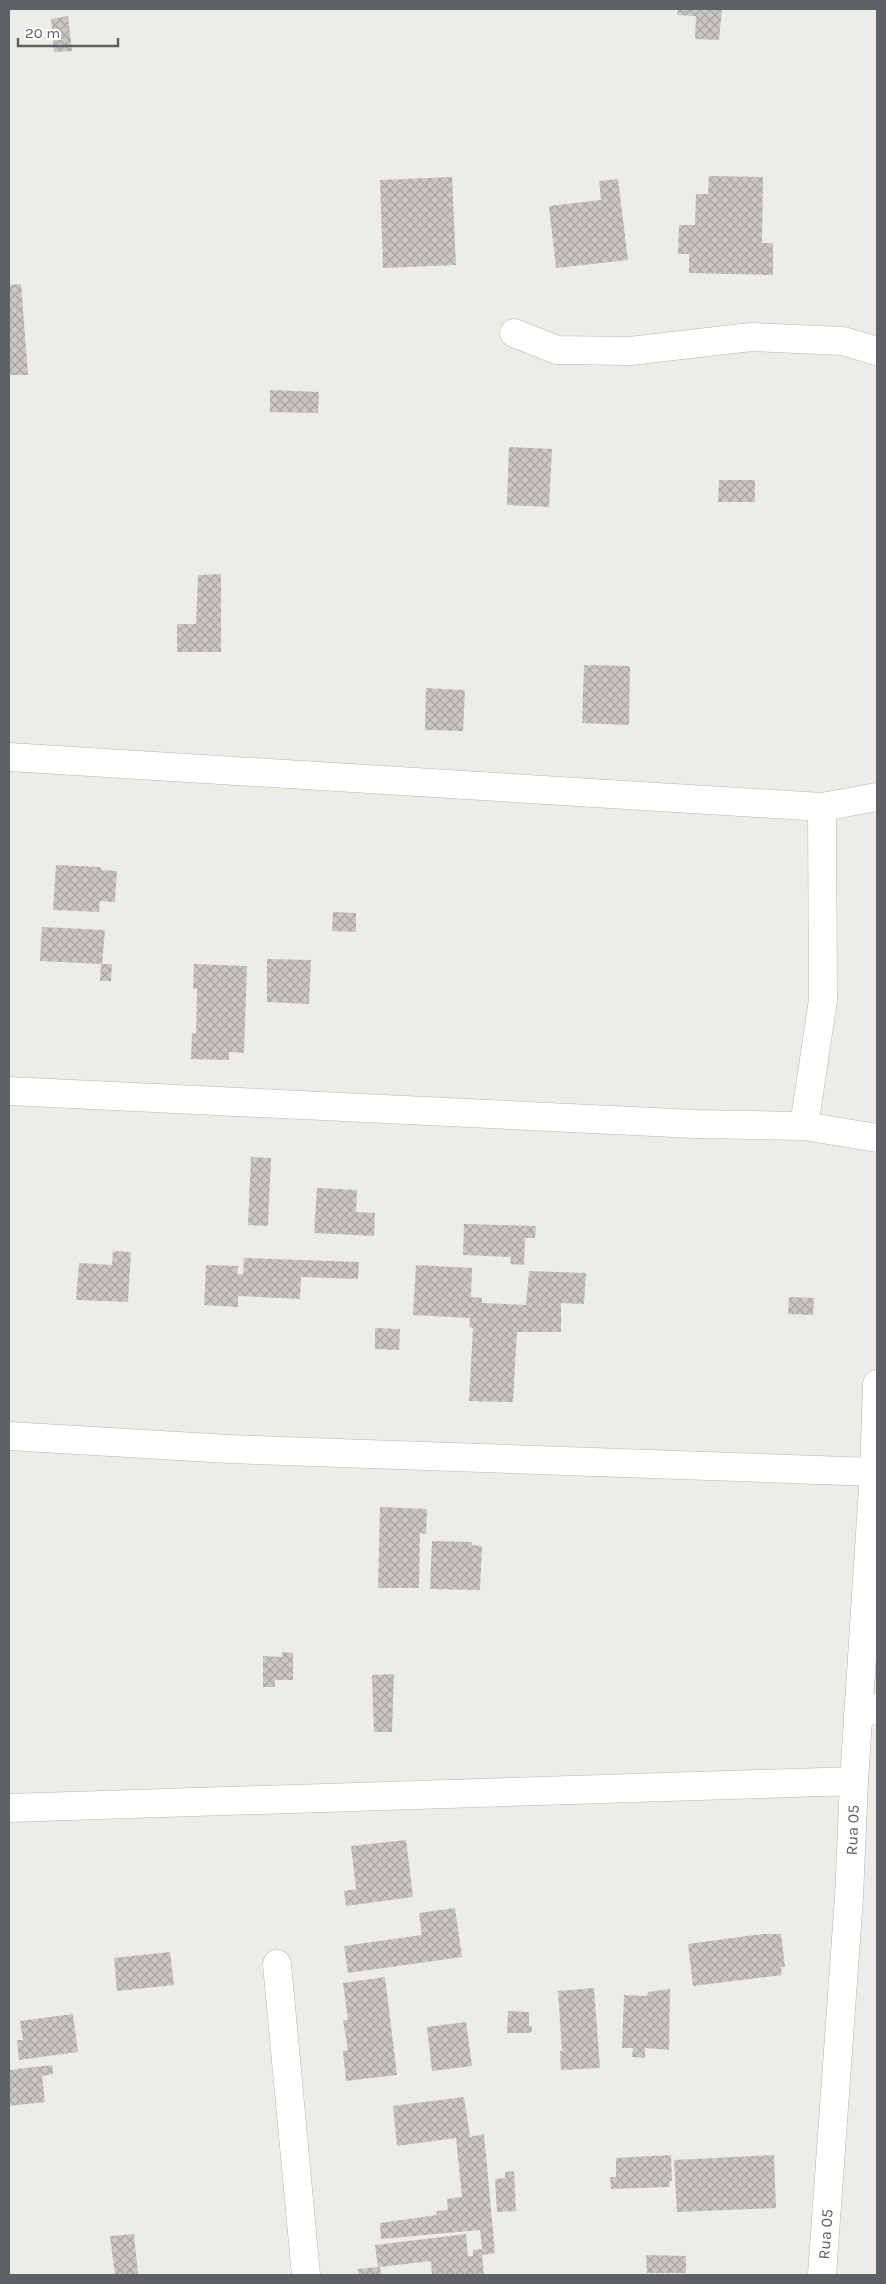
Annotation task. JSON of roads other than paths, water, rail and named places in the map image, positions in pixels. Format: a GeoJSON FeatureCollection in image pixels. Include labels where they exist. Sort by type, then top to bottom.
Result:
{"type":"FeatureCollection","features":[{"type":"Feature","properties":{"kind":"street"},"geometry":{"type":"LineString","coordinates":[[514,333],[557,350],[630,351],[751,337],[843,341],[877,351]]}},
{"type":"Feature","properties":{"kind":"street"},"geometry":{"type":"LineString","coordinates":[[9,757],[822,807],[877,798]]}},
{"type":"Feature","properties":{"kind":"street"},"geometry":{"type":"LineString","coordinates":[[804,1126],[823,1000],[822,807]]}},
{"type":"Feature","properties":{"kind":"street"},"geometry":{"type":"LineString","coordinates":[[9,1091],[695,1124],[804,1126],[877,1138]]}},
{"type":"Feature","properties":{"kind":"street","name":"Rua 05"},"geometry":{"type":"LineString","coordinates":[[822,2275],[849,1897],[854,1781],[868,1711],[877,1384]]}},
{"type":"Feature","properties":{"kind":"street"},"geometry":{"type":"LineString","coordinates":[[9,1436],[229,1449],[874,1472]]}},
{"type":"Feature","properties":{"kind":"street"},"geometry":{"type":"LineString","coordinates":[[9,1808],[854,1781]]}},
{"type":"Feature","properties":{"kind":"street"},"geometry":{"type":"LineString","coordinates":[[277,1964],[306,2275]]}}]}
